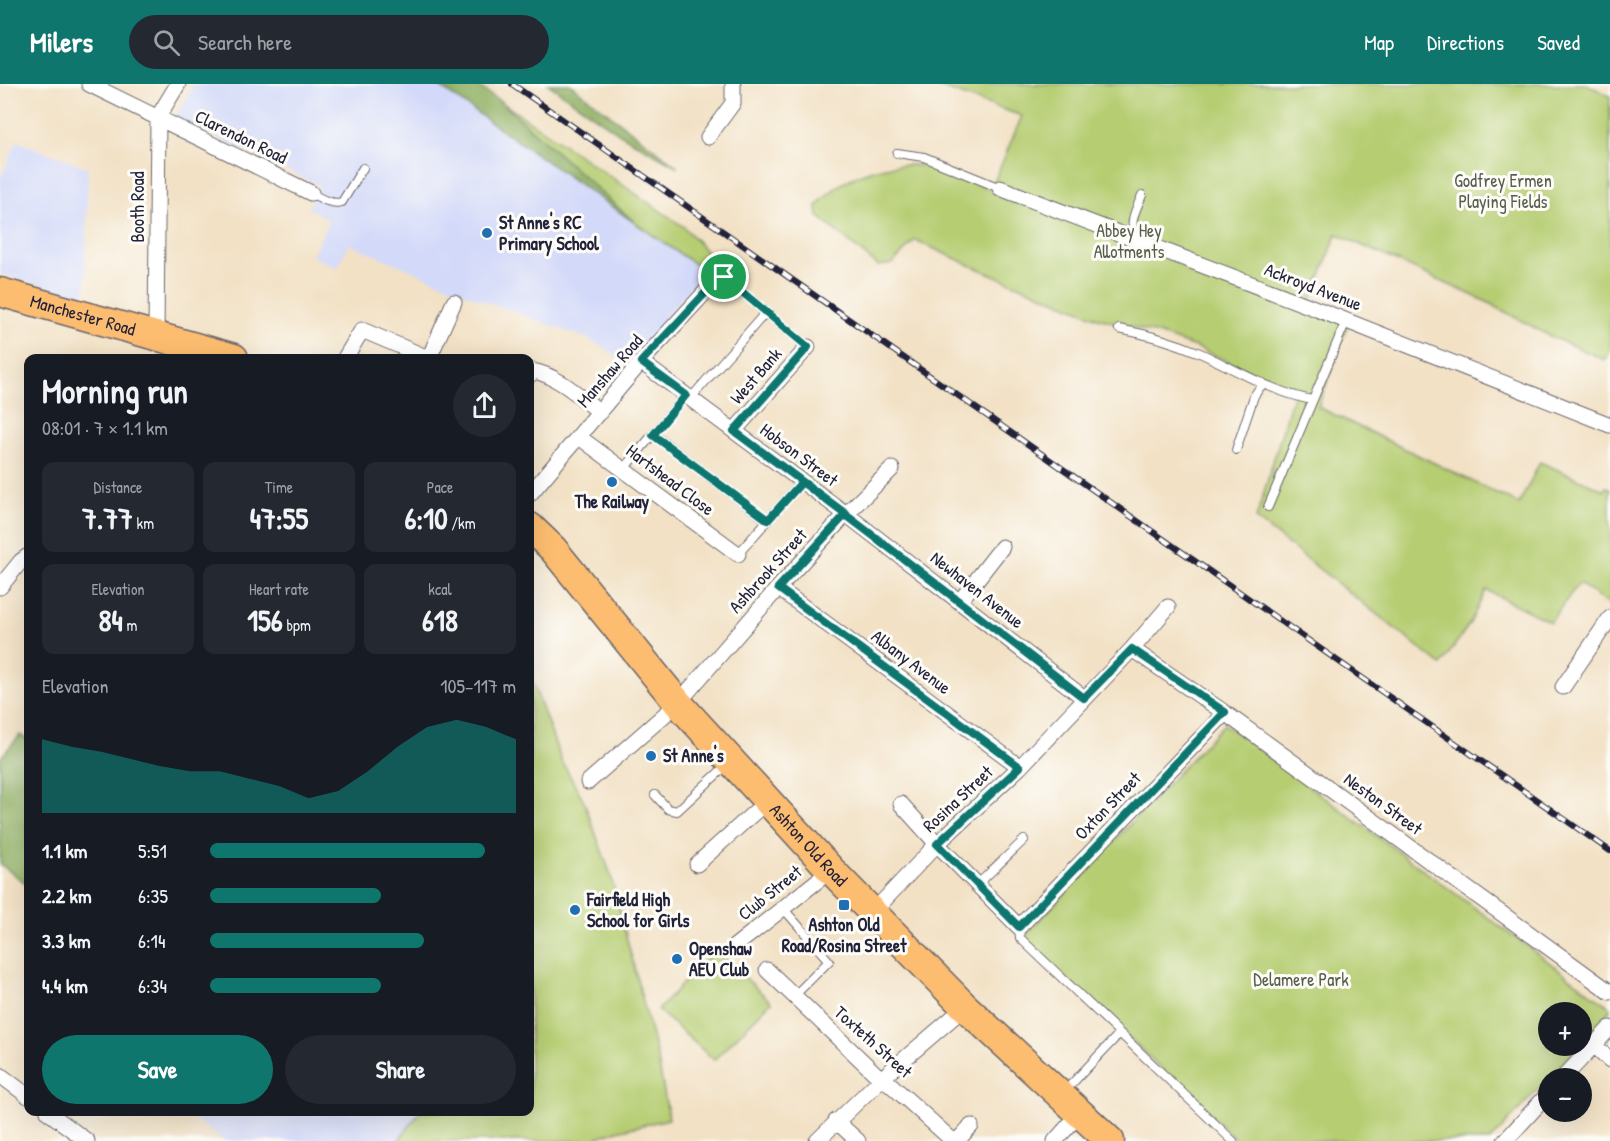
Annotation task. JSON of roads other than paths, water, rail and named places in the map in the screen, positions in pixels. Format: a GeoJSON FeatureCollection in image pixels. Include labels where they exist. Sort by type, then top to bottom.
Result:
{"type":"FeatureCollection","features":[{"type":"Feature","properties":{"kind":"highway","name":"Manchester Road"},"geometry":{"type":"LineString","coordinates":[[0,292],[219,354]]}},
{"type":"Feature","properties":{"kind":"highway","name":"Ashton Old Road"},"geometry":{"type":"LineString","coordinates":[[534,531],[553,549],[678,703],[831,870],[964,1006],[1110,1141]]}},
{"type":"Feature","properties":{"kind":"street","name":"Clarendon Road"},"geometry":{"type":"LineString","coordinates":[[90,84],[311,193]]}},
{"type":"Feature","properties":{"kind":"street"},"geometry":{"type":"LineString","coordinates":[[158,117],[178,84]]}},
{"type":"Feature","properties":{"kind":"street"},"geometry":{"type":"LineString","coordinates":[[708,137],[734,103],[733,84]]}},
{"type":"Feature","properties":{"kind":"street","name":"Booth Road"},"geometry":{"type":"LineString","coordinates":[[156,337],[158,117]]}},
{"type":"Feature","properties":{"kind":"street","name":"Ackroyd Avenue"},"geometry":{"type":"LineString","coordinates":[[1000,188],[1610,425]]}},
{"type":"Feature","properties":{"kind":"street","name":"Manshaw Road"},"geometry":{"type":"LineString","coordinates":[[534,489],[641,362],[722,275]]}},
{"type":"Feature","properties":{"kind":"street"},"geometry":{"type":"LineString","coordinates":[[430,354],[454,302]]}},
{"type":"Feature","properties":{"kind":"street"},"geometry":{"type":"LineString","coordinates":[[347,354],[362,330],[419,354]]}},
{"type":"Feature","properties":{"kind":"street","name":"West Bank"},"geometry":{"type":"LineString","coordinates":[[734,431],[808,347]]}},
{"type":"Feature","properties":{"kind":"street","name":"Hobson Street"},"geometry":{"type":"LineString","coordinates":[[641,362],[846,514]]}},
{"type":"Feature","properties":{"kind":"street"},"geometry":{"type":"LineString","coordinates":[[534,371],[555,379],[600,412]]}},
{"type":"Feature","properties":{"kind":"street","name":"Hartshead Close"},"geometry":{"type":"LineString","coordinates":[[579,437],[738,554]]}},
{"type":"Feature","properties":{"kind":"street","name":"Ashbrook Street"},"geometry":{"type":"LineString","coordinates":[[588,782],[603,763],[628,740],[678,703],[778,588],[846,514],[892,469]]}},
{"type":"Feature","properties":{"kind":"street","name":"Newhaven Avenue"},"geometry":{"type":"LineString","coordinates":[[846,514],[1084,698]]}},
{"type":"Feature","properties":{"kind":"street"},"geometry":{"type":"LineString","coordinates":[[960,601],[1002,547]]}},
{"type":"Feature","properties":{"kind":"street"},"geometry":{"type":"LineString","coordinates":[[0,587],[24,559]]}},
{"type":"Feature","properties":{"kind":"street","name":"Albany Avenue"},"geometry":{"type":"LineString","coordinates":[[778,588],[1020,767]]}},
{"type":"Feature","properties":{"kind":"street","name":"Rosina Street"},"geometry":{"type":"LineString","coordinates":[[872,913],[937,844],[1020,767],[1132,649],[1167,607]]}},
{"type":"Feature","properties":{"kind":"street"},"geometry":{"type":"LineString","coordinates":[[1563,687],[1610,618]]}},
{"type":"Feature","properties":{"kind":"street","name":"Neston Street"},"geometry":{"type":"LineString","coordinates":[[1132,649],[1225,712],[1610,992]]}},
{"type":"Feature","properties":{"kind":"street","name":"Oxton Street"},"geometry":{"type":"LineString","coordinates":[[1019,927],[1225,712]]}},
{"type":"Feature","properties":{"kind":"street"},"geometry":{"type":"LineString","coordinates":[[697,864],[767,801]]}},
{"type":"Feature","properties":{"kind":"street"},"geometry":{"type":"LineString","coordinates":[[901,804],[1019,927]]}},
{"type":"Feature","properties":{"kind":"street","name":"Club Street"},"geometry":{"type":"LineString","coordinates":[[734,947],[831,870]]}},
{"type":"Feature","properties":{"kind":"street","name":"Toxteth Street"},"geometry":{"type":"LineString","coordinates":[[767,970],[881,1079],[889,1083],[955,1141],[971,1126]]}},
{"type":"Feature","properties":{"kind":"street"},"geometry":{"type":"LineString","coordinates":[[817,1141],[881,1079],[964,1006]]}},
{"type":"Feature","properties":{"kind":"street"},"geometry":{"type":"LineString","coordinates":[[1572,1068],[1610,1028]]}},
{"type":"Feature","properties":{"kind":"street"},"geometry":{"type":"LineString","coordinates":[[1594,1045],[1610,1060]]}},
{"type":"Feature","properties":{"kind":"street"},"geometry":{"type":"LineString","coordinates":[[0,1075],[24,1093]]}},
{"type":"Feature","properties":{"kind":"street"},"geometry":{"type":"LineString","coordinates":[[1055,1141],[1070,1104]]}},
{"type":"Feature","properties":{"kind":"street"},"geometry":{"type":"LineString","coordinates":[[1505,1141],[1538,1106]]}},
{"type":"Feature","properties":{"kind":"street"},"geometry":{"type":"LineString","coordinates":[[53,1116],[87,1141]]}},
{"type":"Feature","properties":{"kind":"street"},"geometry":{"type":"LineString","coordinates":[[836,1121],[858,1141]]}},
{"type":"Feature","properties":{"kind":"lane"},"geometry":{"type":"LineString","coordinates":[[897,153],[924,158],[1000,188]]}},
{"type":"Feature","properties":{"kind":"lane"},"geometry":{"type":"LineString","coordinates":[[311,193],[328,202],[342,202],[363,168]]}},
{"type":"Feature","properties":{"kind":"lane"},"geometry":{"type":"LineString","coordinates":[[1142,195],[1132,220],[1135,235],[1142,242]]}},
{"type":"Feature","properties":{"kind":"lane"},"geometry":{"type":"LineString","coordinates":[[722,275],[808,347]]}},
{"type":"Feature","properties":{"kind":"lane"},"geometry":{"type":"LineString","coordinates":[[623,470],[653,435],[681,392],[766,312]]}},
{"type":"Feature","properties":{"kind":"lane"},"geometry":{"type":"LineString","coordinates":[[1268,507],[1346,321]]}},
{"type":"Feature","properties":{"kind":"lane"},"geometry":{"type":"LineString","coordinates":[[1119,329],[1146,334],[1197,352],[1263,384],[1293,396],[1312,400]]}},
{"type":"Feature","properties":{"kind":"lane"},"geometry":{"type":"LineString","coordinates":[[1236,450],[1254,396],[1263,384]]}},
{"type":"Feature","properties":{"kind":"lane"},"geometry":{"type":"LineString","coordinates":[[653,435],[768,520]]}},
{"type":"Feature","properties":{"kind":"lane"},"geometry":{"type":"LineString","coordinates":[[738,554],[802,482]]}},
{"type":"Feature","properties":{"kind":"lane"},"geometry":{"type":"LineString","coordinates":[[655,795],[668,809],[677,811],[731,761]]}},
{"type":"Feature","properties":{"kind":"lane"},"geometry":{"type":"LineString","coordinates":[[977,885],[1024,840]]}},
{"type":"Feature","properties":{"kind":"lane"},"geometry":{"type":"LineString","coordinates":[[783,908],[829,961],[794,996]]}},
{"type":"Feature","properties":{"kind":"lane"},"geometry":{"type":"LineString","coordinates":[[1019,927],[1020,938],[1233,1141]]}},
{"type":"Feature","properties":{"kind":"lane"},"geometry":{"type":"LineString","coordinates":[[1070,1104],[1119,1034]]}},
{"type":"Feature","properties":{"kind":"railway"},"geometry":{"type":"LineString","coordinates":[[512,84],[1610,851]]}},
{"type":"Feature","properties":{"kind":"place","name":"St Anne's RC Primary School"},"geometry":{"type":"Point","coordinates":[487,233]}},
{"type":"Feature","properties":{"kind":"place","name":"The Railway"},"geometry":{"type":"Point","coordinates":[612,482]}},
{"type":"Feature","properties":{"kind":"place","name":"St Anne's"},"geometry":{"type":"Point","coordinates":[651,756]}},
{"type":"Feature","properties":{"kind":"place","name":"Ashton Old Road/Rosina Street"},"geometry":{"type":"Point","coordinates":[844,905]}},
{"type":"Feature","properties":{"kind":"place","name":"Fairfield High School for Girls"},"geometry":{"type":"Point","coordinates":[575,910]}},
{"type":"Feature","properties":{"kind":"place","name":"Openshaw AEU Club"},"geometry":{"type":"Point","coordinates":[677,959]}},
{"type":"Feature","properties":{"kind":"park label","name":"Godfrey Ermen Playing Fields"},"geometry":{"type":"Point","coordinates":[1503,191]}},
{"type":"Feature","properties":{"kind":"park label","name":"Abbey Hey Allotments"},"geometry":{"type":"Point","coordinates":[1129,241]}},
{"type":"Feature","properties":{"kind":"park label","name":"Delamere Park"},"geometry":{"type":"Point","coordinates":[1301,980]}}]}
